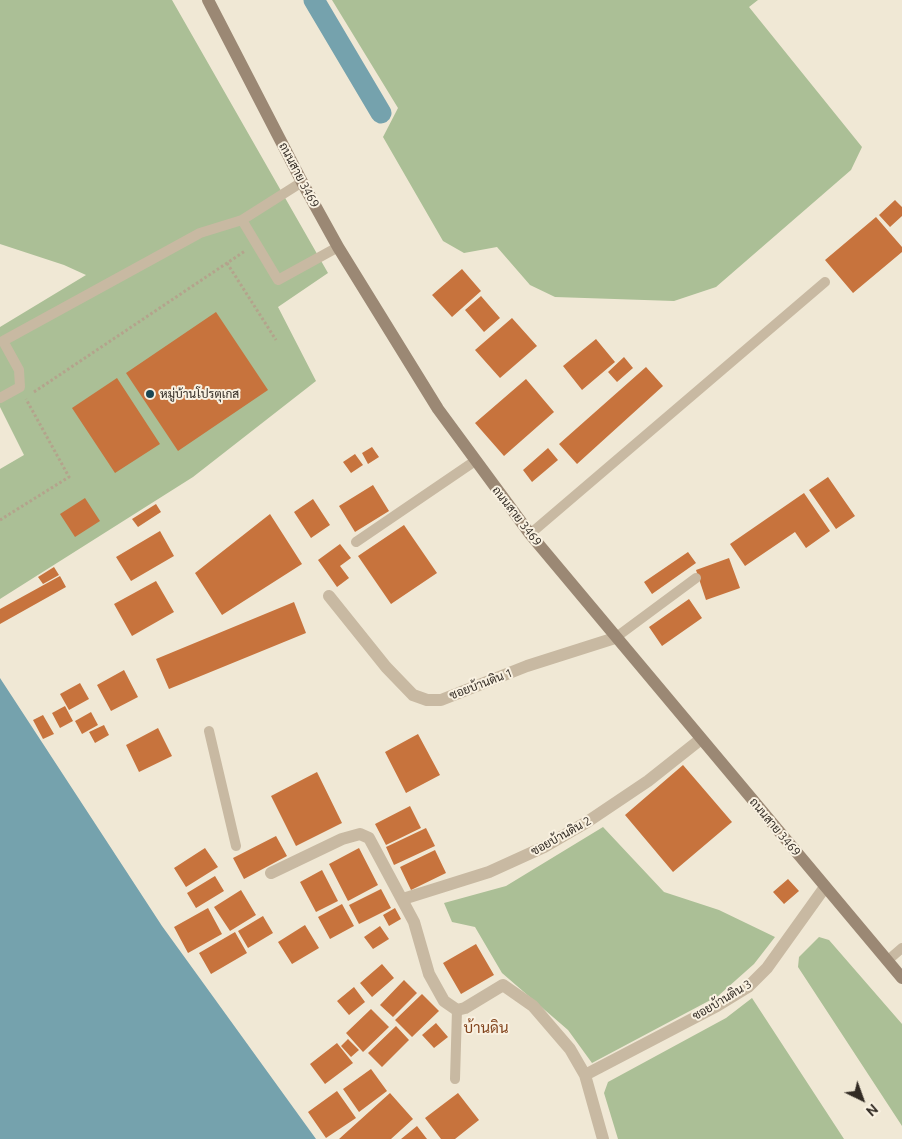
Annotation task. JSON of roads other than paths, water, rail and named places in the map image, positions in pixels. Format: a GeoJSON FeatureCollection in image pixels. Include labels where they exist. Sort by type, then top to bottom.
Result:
{"type":"FeatureCollection","features":[{"type":"Feature","properties":{"kind":"street","name":"ถนนสาย 3469"},"geometry":{"type":"LineString","coordinates":[[208,0],[302,182],[338,247],[438,409],[530,534],[615,638],[902,978]]}},
{"type":"Feature","properties":{"kind":"street","name":"ซอยบ้านดิน 1"},"geometry":{"type":"LineString","coordinates":[[329,596],[386,667],[413,695],[428,700],[440,700],[527,666],[615,638]]}},
{"type":"Feature","properties":{"kind":"street","name":"ซอยบ้านดิน 2"},"geometry":{"type":"LineString","coordinates":[[403,899],[489,872],[544,847],[648,781],[702,739]]}},
{"type":"Feature","properties":{"kind":"street"},"geometry":{"type":"LineString","coordinates":[[271,873],[342,839],[360,834],[369,838],[414,922],[429,974],[444,1001],[457,1010],[466,1008],[497,987],[503,986],[533,1006],[570,1049],[585,1075],[602,1139]]}},
{"type":"Feature","properties":{"kind":"street","name":"ซอยบ้านดิน 3"},"geometry":{"type":"LineString","coordinates":[[585,1075],[717,1006],[748,987],[767,968],[825,887]]}},
{"type":"Feature","properties":{"kind":"lane"},"geometry":{"type":"LineString","coordinates":[[0,398],[20,387],[19,370],[3,341],[200,233],[242,220],[302,182]]}},
{"type":"Feature","properties":{"kind":"lane"},"geometry":{"type":"LineString","coordinates":[[242,220],[278,280],[338,247]]}},
{"type":"Feature","properties":{"kind":"lane"},"geometry":{"type":"LineString","coordinates":[[530,534],[826,282]]}},
{"type":"Feature","properties":{"kind":"lane"},"geometry":{"type":"LineString","coordinates":[[356,542],[475,461]]}},
{"type":"Feature","properties":{"kind":"lane"},"geometry":{"type":"LineString","coordinates":[[615,638],[696,578]]}},
{"type":"Feature","properties":{"kind":"lane"},"geometry":{"type":"LineString","coordinates":[[209,731],[236,846]]}},
{"type":"Feature","properties":{"kind":"lane"},"geometry":{"type":"LineString","coordinates":[[887,961],[902,948]]}},
{"type":"Feature","properties":{"kind":"lane"},"geometry":{"type":"LineString","coordinates":[[455,1079],[457,1010]]}},
{"type":"Feature","properties":{"kind":"water"},"geometry":{"type":"Polygon","coordinates":[[[0,678],[162,926],[316,1139],[0,1139],[0,678]]]}},
{"type":"Feature","properties":{"kind":"waterway"},"geometry":{"type":"LineString","coordinates":[[314,0],[381,113]]}},
{"type":"Feature","properties":{"kind":"place","name":"หมู่บ้านโปรตุเกส"},"geometry":{"type":"Point","coordinates":[150,394]}},
{"type":"Feature","properties":{"kind":"district","name":"บ้านดิน"},"geometry":{"type":"Point","coordinates":[486,1028]}}]}
